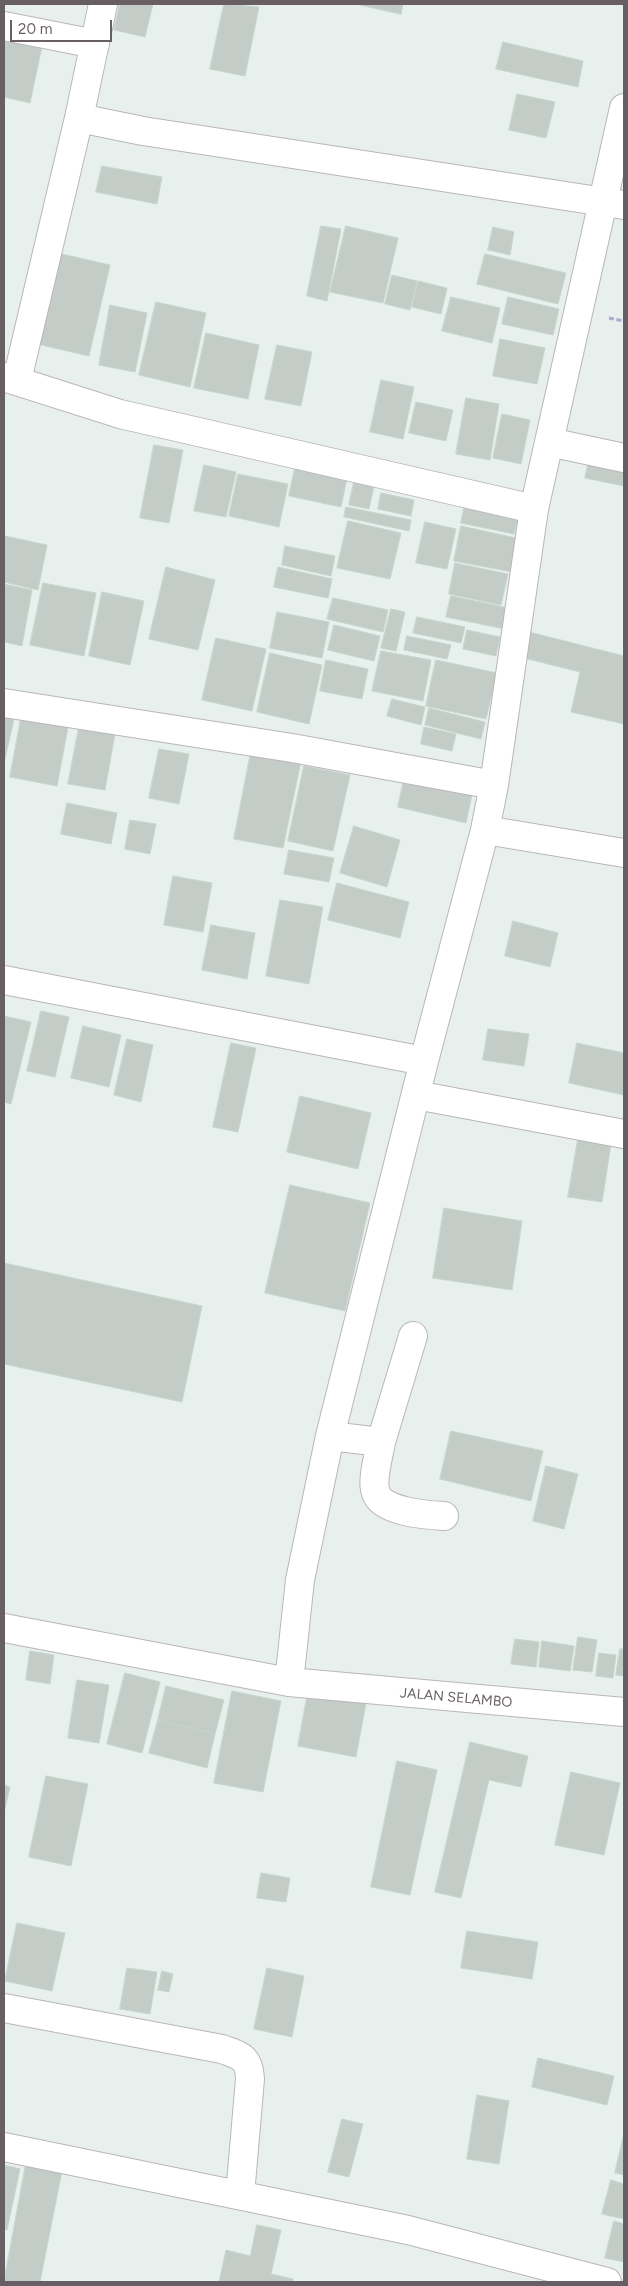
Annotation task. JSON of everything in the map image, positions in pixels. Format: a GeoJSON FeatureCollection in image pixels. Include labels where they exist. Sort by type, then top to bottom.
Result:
{"type":"FeatureCollection","features":[{"type":"Feature","properties":{"kind":"street"},"geometry":{"type":"LineString","coordinates":[[103,4],[79,118],[10,379],[120,414],[534,509]]}},
{"type":"Feature","properties":{"kind":"street"},"geometry":{"type":"LineString","coordinates":[[4,26],[95,44]]}},
{"type":"Feature","properties":{"kind":"street"},"geometry":{"type":"LineString","coordinates":[[289,1682],[300,1580],[330,1436],[424,1060],[485,830],[494,786],[534,509],[549,442],[614,203],[624,108]]}},
{"type":"Feature","properties":{"kind":"street"},"geometry":{"type":"LineString","coordinates":[[79,118],[143,131],[614,203]]}},
{"type":"Feature","properties":{"kind":"street"},"geometry":{"type":"LineString","coordinates":[[549,442],[624,458]]}},
{"type":"Feature","properties":{"kind":"street"},"geometry":{"type":"LineString","coordinates":[[4,703],[292,748],[494,786]]}},
{"type":"Feature","properties":{"kind":"street"},"geometry":{"type":"LineString","coordinates":[[485,830],[624,853]]}},
{"type":"Feature","properties":{"kind":"street"},"geometry":{"type":"LineString","coordinates":[[4,980],[424,1060]]}},
{"type":"Feature","properties":{"kind":"street"},"geometry":{"type":"LineString","coordinates":[[416,1095],[624,1134]]}},
{"type":"Feature","properties":{"kind":"street"},"geometry":{"type":"LineString","coordinates":[[413,1336],[381,1442],[376,1469],[375,1492],[381,1502],[420,1514],[444,1516]]}},
{"type":"Feature","properties":{"kind":"street"},"geometry":{"type":"LineString","coordinates":[[330,1436],[381,1442]]}},
{"type":"Feature","properties":{"kind":"street","name":"JALAN SELAMBO"},"geometry":{"type":"LineString","coordinates":[[4,1628],[289,1682],[624,1712]]}},
{"type":"Feature","properties":{"kind":"street"},"geometry":{"type":"LineString","coordinates":[[4,2008],[222,2049],[241,2056],[249,2065],[250,2079],[240,2195]]}},
{"type":"Feature","properties":{"kind":"street"},"geometry":{"type":"LineString","coordinates":[[4,2147],[408,2230],[607,2282]]}},
{"type":"Feature","properties":{"kind":"building"},"geometry":{"type":"Polygon","coordinates":[[[120,4],[153,4],[145,37],[114,30],[120,4]]]}},
{"type":"Feature","properties":{"kind":"building"},"geometry":{"type":"Polygon","coordinates":[[[224,4],[259,7],[245,76],[210,69],[224,4]]]}},
{"type":"Feature","properties":{"kind":"building"},"geometry":{"type":"Polygon","coordinates":[[[356,4],[403,4],[401,14],[356,4]]]}},
{"type":"Feature","properties":{"kind":"building"},"geometry":{"type":"Polygon","coordinates":[[[7,35],[43,42],[30,103],[4,97],[4,47],[7,35]]]}},
{"type":"Feature","properties":{"kind":"building"},"geometry":{"type":"Polygon","coordinates":[[[503,42],[583,61],[578,87],[496,69],[503,42]]]}},
{"type":"Feature","properties":{"kind":"building"},"geometry":{"type":"Polygon","coordinates":[[[517,94],[555,102],[546,138],[509,130],[517,94]]]}},
{"type":"Feature","properties":{"kind":"building"},"geometry":{"type":"Polygon","coordinates":[[[102,166],[162,177],[157,204],[96,192],[102,166]]]}},
{"type":"Feature","properties":{"kind":"building"},"geometry":{"type":"Polygon","coordinates":[[[321,226],[341,229],[327,301],[307,296],[321,226]]]}},
{"type":"Feature","properties":{"kind":"building"},"geometry":{"type":"Polygon","coordinates":[[[346,226],[398,238],[383,303],[330,292],[346,226]]]}},
{"type":"Feature","properties":{"kind":"building"},"geometry":{"type":"Polygon","coordinates":[[[493,227],[514,232],[510,255],[488,250],[493,227]]]}},
{"type":"Feature","properties":{"kind":"building"},"geometry":{"type":"Polygon","coordinates":[[[53,252],[110,265],[89,356],[33,343],[53,252]]]}},
{"type":"Feature","properties":{"kind":"building"},"geometry":{"type":"Polygon","coordinates":[[[485,254],[566,273],[558,304],[477,284],[485,254]]]}},
{"type":"Feature","properties":{"kind":"building"},"geometry":{"type":"Polygon","coordinates":[[[392,275],[417,281],[410,310],[385,304],[392,275]]]}},
{"type":"Feature","properties":{"kind":"building"},"geometry":{"type":"Polygon","coordinates":[[[418,281],[447,288],[441,314],[412,307],[418,281]]]}},
{"type":"Feature","properties":{"kind":"building"},"geometry":{"type":"Polygon","coordinates":[[[451,297],[500,308],[492,343],[442,331],[451,297]]]}},
{"type":"Feature","properties":{"kind":"building"},"geometry":{"type":"Polygon","coordinates":[[[508,297],[559,309],[553,335],[502,324],[508,297]]]}},
{"type":"Feature","properties":{"kind":"building"},"geometry":{"type":"Polygon","coordinates":[[[156,302],[206,313],[190,387],[139,375],[156,302]]]}},
{"type":"Feature","properties":{"kind":"building"},"geometry":{"type":"Polygon","coordinates":[[[110,305],[147,313],[135,372],[99,365],[110,305]]]}},
{"type":"Feature","properties":{"kind":"building"},"geometry":{"type":"Polygon","coordinates":[[[206,333],[259,345],[248,399],[194,388],[206,333]]]}},
{"type":"Feature","properties":{"kind":"building"},"geometry":{"type":"Polygon","coordinates":[[[500,339],[545,348],[537,384],[493,376],[500,339]]]}},
{"type":"Feature","properties":{"kind":"building"},"geometry":{"type":"Polygon","coordinates":[[[277,345],[312,352],[301,406],[265,399],[277,345]]]}},
{"type":"Feature","properties":{"kind":"building"},"geometry":{"type":"Polygon","coordinates":[[[381,380],[414,387],[403,439],[370,432],[381,380]]]}},
{"type":"Feature","properties":{"kind":"building"},"geometry":{"type":"Polygon","coordinates":[[[466,398],[499,404],[490,460],[456,454],[466,398]]]}},
{"type":"Feature","properties":{"kind":"building"},"geometry":{"type":"Polygon","coordinates":[[[416,402],[453,410],[446,441],[409,433],[416,402]]]}},
{"type":"Feature","properties":{"kind":"building"},"geometry":{"type":"Polygon","coordinates":[[[502,414],[530,420],[521,464],[493,458],[502,414]]]}},
{"type":"Feature","properties":{"kind":"building"},"geometry":{"type":"Polygon","coordinates":[[[154,445],[183,450],[169,523],[140,518],[154,445]]]}},
{"type":"Feature","properties":{"kind":"building"},"geometry":{"type":"Polygon","coordinates":[[[591,452],[624,459],[624,486],[585,478],[591,452]]]}},
{"type":"Feature","properties":{"kind":"building"},"geometry":{"type":"Polygon","coordinates":[[[296,463],[348,474],[341,507],[289,496],[296,463]]]}},
{"type":"Feature","properties":{"kind":"building"},"geometry":{"type":"Polygon","coordinates":[[[204,465],[236,472],[226,517],[194,511],[204,465]]]}},
{"type":"Feature","properties":{"kind":"building"},"geometry":{"type":"Polygon","coordinates":[[[356,473],[376,477],[369,509],[349,505],[356,473]]]}},
{"type":"Feature","properties":{"kind":"building"},"geometry":{"type":"Polygon","coordinates":[[[238,474],[288,484],[279,527],[229,516],[238,474]]]}},
{"type":"Feature","properties":{"kind":"building"},"geometry":{"type":"Polygon","coordinates":[[[381,493],[414,500],[411,516],[378,509],[381,493]]]}},
{"type":"Feature","properties":{"kind":"building"},"geometry":{"type":"Polygon","coordinates":[[[466,499],[520,510],[514,534],[461,523],[466,499]]]}},
{"type":"Feature","properties":{"kind":"building"},"geometry":{"type":"Polygon","coordinates":[[[346,507],[411,520],[409,531],[344,517],[346,507]]]}},
{"type":"Feature","properties":{"kind":"building"},"geometry":{"type":"Polygon","coordinates":[[[348,521],[401,533],[390,579],[337,568],[348,521]]]}},
{"type":"Feature","properties":{"kind":"building"},"geometry":{"type":"Polygon","coordinates":[[[425,522],[456,529],[447,569],[416,563],[425,522]]]}},
{"type":"Feature","properties":{"kind":"building"},"geometry":{"type":"Polygon","coordinates":[[[461,526],[525,540],[518,573],[454,561],[461,526]]]}},
{"type":"Feature","properties":{"kind":"building"},"geometry":{"type":"Polygon","coordinates":[[[5,536],[47,545],[38,590],[4,582],[5,536]]]}},
{"type":"Feature","properties":{"kind":"building"},"geometry":{"type":"Polygon","coordinates":[[[285,546],[335,556],[331,576],[282,565],[285,546]]]}},
{"type":"Feature","properties":{"kind":"building"},"geometry":{"type":"Polygon","coordinates":[[[455,563],[508,574],[501,605],[449,594],[455,563]]]}},
{"type":"Feature","properties":{"kind":"building"},"geometry":{"type":"Polygon","coordinates":[[[166,567],[215,580],[198,650],[149,639],[166,567]]]}},
{"type":"Feature","properties":{"kind":"building"},"geometry":{"type":"Polygon","coordinates":[[[278,567],[332,579],[328,598],[274,587],[278,567]]]}},
{"type":"Feature","properties":{"kind":"building"},"geometry":{"type":"Polygon","coordinates":[[[43,583],[96,593],[84,656],[30,645],[43,583]]]}},
{"type":"Feature","properties":{"kind":"building"},"geometry":{"type":"Polygon","coordinates":[[[4,584],[32,590],[22,646],[4,642],[4,584]]]}},
{"type":"Feature","properties":{"kind":"building"},"geometry":{"type":"Polygon","coordinates":[[[102,592],[144,601],[130,665],[89,656],[102,592]]]}},
{"type":"Feature","properties":{"kind":"building"},"geometry":{"type":"Polygon","coordinates":[[[451,596],[509,608],[505,629],[446,617],[451,596]]]}},
{"type":"Feature","properties":{"kind":"building"},"geometry":{"type":"Polygon","coordinates":[[[333,598],[388,610],[383,632],[327,619],[333,598]]]}},
{"type":"Feature","properties":{"kind":"building"},"geometry":{"type":"Polygon","coordinates":[[[391,609],[405,612],[396,651],[381,648],[391,609]]]}},
{"type":"Feature","properties":{"kind":"building"},"geometry":{"type":"Polygon","coordinates":[[[277,612],[329,622],[322,658],[270,648],[277,612]]]}},
{"type":"Feature","properties":{"kind":"building"},"geometry":{"type":"Polygon","coordinates":[[[417,617],[465,627],[461,643],[413,633],[417,617]]]}},
{"type":"Feature","properties":{"kind":"building"},"geometry":{"type":"Polygon","coordinates":[[[334,625],[380,636],[374,661],[328,650],[334,625]]]}},
{"type":"Feature","properties":{"kind":"building"},"geometry":{"type":"Polygon","coordinates":[[[467,630],[500,637],[496,656],[463,649],[467,630]]]}},
{"type":"Feature","properties":{"kind":"building"},"geometry":{"type":"Polygon","coordinates":[[[529,632],[624,656],[624,724],[571,712],[580,672],[524,658],[529,632]]]}},
{"type":"Feature","properties":{"kind":"building"},"geometry":{"type":"Polygon","coordinates":[[[407,636],[451,645],[447,659],[404,650],[407,636]]]}},
{"type":"Feature","properties":{"kind":"building"},"geometry":{"type":"Polygon","coordinates":[[[216,638],[266,649],[252,711],[202,700],[216,638]]]}},
{"type":"Feature","properties":{"kind":"building"},"geometry":{"type":"Polygon","coordinates":[[[381,651],[431,660],[423,701],[372,691],[381,651]]]}},
{"type":"Feature","properties":{"kind":"building"},"geometry":{"type":"Polygon","coordinates":[[[270,653],[322,665],[309,724],[257,712],[270,653]]]}},
{"type":"Feature","properties":{"kind":"building"},"geometry":{"type":"Polygon","coordinates":[[[326,660],[368,669],[362,699],[320,691],[326,660]]]}},
{"type":"Feature","properties":{"kind":"building"},"geometry":{"type":"Polygon","coordinates":[[[436,660],[497,673],[486,719],[426,706],[436,660]]]}},
{"type":"Feature","properties":{"kind":"building"},"geometry":{"type":"Polygon","coordinates":[[[392,699],[425,707],[421,725],[387,716],[392,699]]]}},
{"type":"Feature","properties":{"kind":"building"},"geometry":{"type":"Polygon","coordinates":[[[429,708],[485,722],[481,739],[425,725],[429,708]]]}},
{"type":"Feature","properties":{"kind":"building"},"geometry":{"type":"Polygon","coordinates":[[[4,712],[15,715],[4,763],[4,712]]]}},
{"type":"Feature","properties":{"kind":"building"},"geometry":{"type":"Polygon","coordinates":[[[22,713],[69,722],[57,786],[10,777],[22,713]]]}},
{"type":"Feature","properties":{"kind":"building"},"geometry":{"type":"Polygon","coordinates":[[[80,722],[116,728],[105,790],[68,784],[80,722]]]}},
{"type":"Feature","properties":{"kind":"building"},"geometry":{"type":"Polygon","coordinates":[[[424,727],[456,734],[452,751],[421,744],[424,727]]]}},
{"type":"Feature","properties":{"kind":"building"},"geometry":{"type":"Polygon","coordinates":[[[252,746],[302,756],[283,848],[234,839],[252,746]]]}},
{"type":"Feature","properties":{"kind":"building"},"geometry":{"type":"Polygon","coordinates":[[[159,749],[189,754],[179,804],[149,798],[159,749]]]}},
{"type":"Feature","properties":{"kind":"building"},"geometry":{"type":"Polygon","coordinates":[[[304,766],[350,775],[333,851],[288,841],[304,766]]]}},
{"type":"Feature","properties":{"kind":"building"},"geometry":{"type":"Polygon","coordinates":[[[405,775],[473,790],[466,823],[398,807],[405,775]]]}},
{"type":"Feature","properties":{"kind":"building"},"geometry":{"type":"Polygon","coordinates":[[[67,803],[117,813],[111,844],[61,834],[67,803]]]}},
{"type":"Feature","properties":{"kind":"building"},"geometry":{"type":"Polygon","coordinates":[[[130,820],[156,824],[150,854],[125,849],[130,820]]]}},
{"type":"Feature","properties":{"kind":"building"},"geometry":{"type":"Polygon","coordinates":[[[354,826],[400,840],[387,887],[340,873],[354,826]]]}},
{"type":"Feature","properties":{"kind":"building"},"geometry":{"type":"Polygon","coordinates":[[[289,850],[334,858],[329,882],[284,874],[289,850]]]}},
{"type":"Feature","properties":{"kind":"building"},"geometry":{"type":"Polygon","coordinates":[[[173,876],[212,883],[203,932],[164,925],[173,876]]]}},
{"type":"Feature","properties":{"kind":"building"},"geometry":{"type":"Polygon","coordinates":[[[337,883],[409,902],[400,938],[328,920],[337,883]]]}},
{"type":"Feature","properties":{"kind":"building"},"geometry":{"type":"Polygon","coordinates":[[[280,900],[323,907],[309,984],[266,976],[280,900]]]}},
{"type":"Feature","properties":{"kind":"building"},"geometry":{"type":"Polygon","coordinates":[[[513,921],[558,933],[550,967],[505,956],[513,921]]]}},
{"type":"Feature","properties":{"kind":"building"},"geometry":{"type":"Polygon","coordinates":[[[211,925],[255,933],[247,979],[202,970],[211,925]]]}},
{"type":"Feature","properties":{"kind":"building"},"geometry":{"type":"Polygon","coordinates":[[[41,1011],[69,1017],[55,1077],[27,1071],[41,1011]]]}},
{"type":"Feature","properties":{"kind":"building"},"geometry":{"type":"Polygon","coordinates":[[[4,1016],[31,1022],[11,1104],[4,1102],[4,1016]]]}},
{"type":"Feature","properties":{"kind":"building"},"geometry":{"type":"Polygon","coordinates":[[[83,1026],[121,1035],[109,1087],[71,1078],[83,1026]]]}},
{"type":"Feature","properties":{"kind":"building"},"geometry":{"type":"Polygon","coordinates":[[[488,1029],[529,1034],[524,1066],[483,1060],[488,1029]]]}},
{"type":"Feature","properties":{"kind":"building"},"geometry":{"type":"Polygon","coordinates":[[[127,1039],[153,1045],[141,1102],[114,1095],[127,1039]]]}},
{"type":"Feature","properties":{"kind":"building"},"geometry":{"type":"Polygon","coordinates":[[[231,1043],[256,1048],[238,1132],[213,1127],[231,1043]]]}},
{"type":"Feature","properties":{"kind":"building"},"geometry":{"type":"Polygon","coordinates":[[[577,1043],[624,1053],[624,1095],[569,1083],[577,1043]]]}},
{"type":"Feature","properties":{"kind":"building"},"geometry":{"type":"Polygon","coordinates":[[[300,1096],[371,1113],[358,1169],[287,1152],[300,1096]]]}},
{"type":"Feature","properties":{"kind":"building"},"geometry":{"type":"Polygon","coordinates":[[[578,1139],[611,1144],[602,1202],[568,1197],[578,1139]]]}},
{"type":"Feature","properties":{"kind":"building"},"geometry":{"type":"Polygon","coordinates":[[[290,1185],[370,1203],[345,1311],[265,1293],[290,1185]]]}},
{"type":"Feature","properties":{"kind":"building"},"geometry":{"type":"Polygon","coordinates":[[[444,1208],[522,1221],[512,1290],[433,1278],[444,1208]]]}},
{"type":"Feature","properties":{"kind":"building"},"geometry":{"type":"Polygon","coordinates":[[[4,1263],[202,1306],[182,1402],[4,1364],[4,1263]]]}},
{"type":"Feature","properties":{"kind":"building"},"geometry":{"type":"Polygon","coordinates":[[[451,1431],[543,1451],[531,1501],[440,1479],[451,1431]]]}},
{"type":"Feature","properties":{"kind":"building"},"geometry":{"type":"Polygon","coordinates":[[[546,1466],[578,1474],[564,1529],[533,1521],[546,1466]]]}},
{"type":"Feature","properties":{"kind":"building"},"geometry":{"type":"Polygon","coordinates":[[[578,1637],[597,1640],[592,1672],[573,1670],[578,1637]]]}},
{"type":"Feature","properties":{"kind":"building"},"geometry":{"type":"Polygon","coordinates":[[[515,1639],[539,1642],[536,1667],[511,1664],[515,1639]]]}},
{"type":"Feature","properties":{"kind":"building"},"geometry":{"type":"Polygon","coordinates":[[[542,1641],[574,1646],[570,1671],[539,1667],[542,1641]]]}},
{"type":"Feature","properties":{"kind":"building"},"geometry":{"type":"Polygon","coordinates":[[[620,1649],[624,1649],[624,1676],[616,1675],[620,1649]]]}},
{"type":"Feature","properties":{"kind":"building"},"geometry":{"type":"Polygon","coordinates":[[[30,1651],[54,1655],[50,1684],[26,1680],[30,1651]]]}},
{"type":"Feature","properties":{"kind":"building"},"geometry":{"type":"Polygon","coordinates":[[[599,1653],[616,1655],[613,1678],[596,1676],[599,1653]]]}},
{"type":"Feature","properties":{"kind":"building"},"geometry":{"type":"Polygon","coordinates":[[[125,1673],[160,1682],[142,1753],[107,1744],[125,1673]]]}},
{"type":"Feature","properties":{"kind":"building"},"geometry":{"type":"Polygon","coordinates":[[[77,1680],[109,1685],[99,1743],[68,1738],[77,1680]]]}},
{"type":"Feature","properties":{"kind":"building"},"geometry":{"type":"Polygon","coordinates":[[[166,1686],[224,1700],[215,1734],[158,1720],[166,1686]]]}},
{"type":"Feature","properties":{"kind":"building"},"geometry":{"type":"Polygon","coordinates":[[[232,1691],[281,1701],[263,1792],[214,1783],[232,1691]]]}},
{"type":"Feature","properties":{"kind":"building"},"geometry":{"type":"Polygon","coordinates":[[[308,1692],[366,1703],[356,1757],[298,1746],[308,1692]]]}},
{"type":"Feature","properties":{"kind":"building"},"geometry":{"type":"Polygon","coordinates":[[[158,1720],[215,1734],[207,1768],[149,1753],[158,1720]]]}},
{"type":"Feature","properties":{"kind":"building"},"geometry":{"type":"Polygon","coordinates":[[[470,1742],[528,1756],[521,1787],[489,1780],[461,1898],[435,1892],[470,1742]]]}},
{"type":"Feature","properties":{"kind":"building"},"geometry":{"type":"Polygon","coordinates":[[[397,1761],[437,1770],[410,1895],[371,1887],[397,1761]]]}},
{"type":"Feature","properties":{"kind":"building"},"geometry":{"type":"Polygon","coordinates":[[[571,1772],[620,1783],[604,1855],[555,1845],[571,1772]]]}},
{"type":"Feature","properties":{"kind":"building"},"geometry":{"type":"Polygon","coordinates":[[[46,1776],[88,1784],[71,1866],[29,1857],[46,1776]]]}},
{"type":"Feature","properties":{"kind":"building"},"geometry":{"type":"Polygon","coordinates":[[[4,1785],[10,1787],[4,1813],[4,1785]]]}},
{"type":"Feature","properties":{"kind":"building"},"geometry":{"type":"Polygon","coordinates":[[[261,1873],[290,1878],[286,1902],[257,1898],[261,1873]]]}},
{"type":"Feature","properties":{"kind":"building"},"geometry":{"type":"Polygon","coordinates":[[[17,1923],[65,1933],[52,1991],[5,1981],[17,1923]]]}},
{"type":"Feature","properties":{"kind":"building"},"geometry":{"type":"Polygon","coordinates":[[[467,1931],[538,1942],[532,1979],[461,1968],[467,1931]]]}},
{"type":"Feature","properties":{"kind":"building"},"geometry":{"type":"Polygon","coordinates":[[[127,1968],[157,1972],[150,2014],[120,2009],[127,1968]]]}},
{"type":"Feature","properties":{"kind":"building"},"geometry":{"type":"Polygon","coordinates":[[[267,1968],[304,1976],[292,2037],[254,2029],[267,1968]]]}},
{"type":"Feature","properties":{"kind":"building"},"geometry":{"type":"Polygon","coordinates":[[[162,1971],[173,1974],[169,1992],[158,1990],[162,1971]]]}},
{"type":"Feature","properties":{"kind":"building"},"geometry":{"type":"Polygon","coordinates":[[[538,2058],[614,2076],[607,2105],[532,2087],[538,2058]]]}},
{"type":"Feature","properties":{"kind":"building"},"geometry":{"type":"Polygon","coordinates":[[[477,2095],[509,2101],[499,2164],[467,2159],[477,2095]]]}},
{"type":"Feature","properties":{"kind":"building"},"geometry":{"type":"Polygon","coordinates":[[[342,2119],[363,2124],[349,2177],[328,2172],[342,2119]]]}},
{"type":"Feature","properties":{"kind":"building"},"geometry":{"type":"Polygon","coordinates":[[[624,2133],[624,2175],[615,2173],[624,2133]]]}},
{"type":"Feature","properties":{"kind":"building"},"geometry":{"type":"Polygon","coordinates":[[[27,2158],[63,2166],[40,2282],[4,2282],[27,2158]]]}},
{"type":"Feature","properties":{"kind":"building"},"geometry":{"type":"Polygon","coordinates":[[[4,2165],[20,2169],[7,2230],[4,2229],[4,2165]]]}},
{"type":"Feature","properties":{"kind":"building"},"geometry":{"type":"Polygon","coordinates":[[[611,2180],[624,2184],[624,2219],[602,2214],[611,2180]]]}},
{"type":"Feature","properties":{"kind":"building"},"geometry":{"type":"Polygon","coordinates":[[[614,2221],[624,2224],[624,2262],[605,2258],[614,2221]]]}},
{"type":"Feature","properties":{"kind":"building"},"geometry":{"type":"Polygon","coordinates":[[[257,2225],[281,2230],[271,2274],[293,2279],[292,2282],[219,2282],[226,2250],[250,2256],[257,2225]]]}}]}
